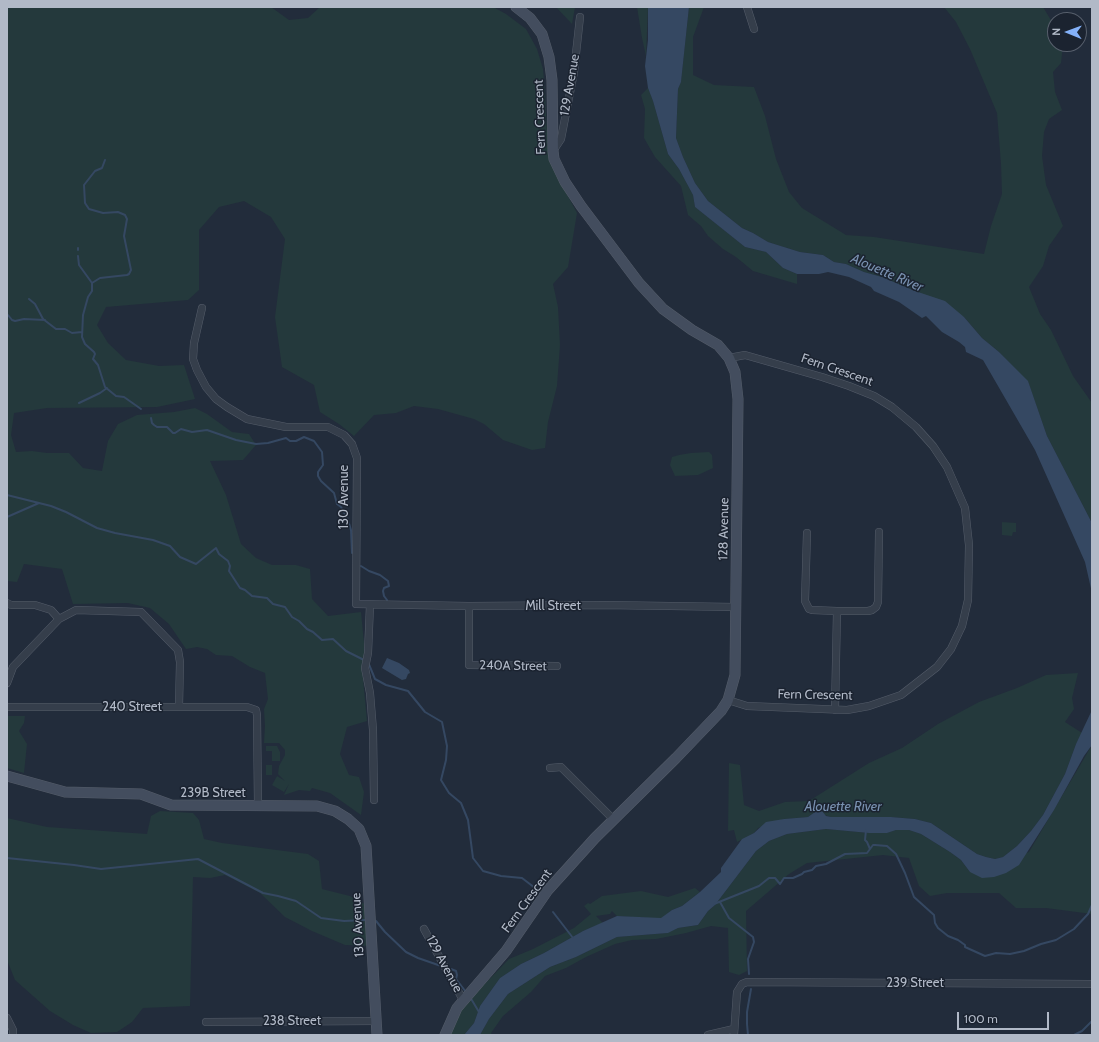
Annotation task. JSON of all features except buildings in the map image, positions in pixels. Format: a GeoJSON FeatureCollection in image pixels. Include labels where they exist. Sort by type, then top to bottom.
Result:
{"type":"FeatureCollection","features":[{"type":"Feature","properties":{"kind":"street","name":"Fern Crescent"},"geometry":{"type":"LineString","coordinates":[[444,1035],[454,1014],[466,997],[506,951],[548,890],[614,820],[716,717],[728,700],[747,706],[847,710],[869,706],[901,695],[937,667],[951,649],[962,626],[968,600],[969,545],[965,508],[947,467],[933,446],[916,427],[892,407],[874,396],[849,386],[745,355],[729,358],[718,344],[692,330],[663,309],[639,283],[577,200],[554,159],[552,80],[549,57],[542,34],[530,18],[516,7]]}},
{"type":"Feature","properties":{"kind":"street"},"geometry":{"type":"LineString","coordinates":[[748,7],[754,29]]}},
{"type":"Feature","properties":{"kind":"street","name":"129 Avenue"},"geometry":{"type":"LineString","coordinates":[[553,151],[561,138],[574,72],[580,17]]}},
{"type":"Feature","properties":{"kind":"street","name":"130 Avenue"},"geometry":{"type":"LineString","coordinates":[[202,308],[194,343],[193,360],[206,387],[216,398],[227,407],[248,418],[286,427],[328,427],[344,435],[352,444],[357,458],[356,604],[370,605]]}},
{"type":"Feature","properties":{"kind":"street","name":"128 Avenue"},"geometry":{"type":"LineString","coordinates":[[728,700],[735,675],[738,399],[735,372],[729,358]]}},
{"type":"Feature","properties":{"kind":"street"},"geometry":{"type":"LineString","coordinates":[[807,533],[805,601],[809,609],[868,611],[876,607],[878,602],[879,532]]}},
{"type":"Feature","properties":{"kind":"street"},"geometry":{"type":"LineString","coordinates":[[7,603],[11,605],[35,605],[51,610],[59,618]]}},
{"type":"Feature","properties":{"kind":"street"},"geometry":{"type":"LineString","coordinates":[[370,605],[368,653],[365,672],[370,693],[373,730],[374,800]]}},
{"type":"Feature","properties":{"kind":"street","name":"Mill Street"},"geometry":{"type":"LineString","coordinates":[[370,605],[604,605],[736,607]]}},
{"type":"Feature","properties":{"kind":"street","name":"240A Street"},"geometry":{"type":"LineString","coordinates":[[469,606],[469,665],[557,666]]}},
{"type":"Feature","properties":{"kind":"street"},"geometry":{"type":"LineString","coordinates":[[7,684],[9,669],[13,667],[59,618],[76,610],[141,612],[178,650],[180,662],[180,707]]}},
{"type":"Feature","properties":{"kind":"street"},"geometry":{"type":"LineString","coordinates":[[835,710],[837,611]]}},
{"type":"Feature","properties":{"kind":"street","name":"240 Street"},"geometry":{"type":"LineString","coordinates":[[7,707],[247,707],[256,710],[258,715],[258,806]]}},
{"type":"Feature","properties":{"kind":"street"},"geometry":{"type":"LineString","coordinates":[[550,768],[561,767],[614,820]]}},
{"type":"Feature","properties":{"kind":"street","name":"239B Street"},"geometry":{"type":"LineString","coordinates":[[7,776],[65,792],[141,794],[171,805],[317,806],[334,811],[348,819]]}},
{"type":"Feature","properties":{"kind":"street","name":"130 Avenue"},"geometry":{"type":"LineString","coordinates":[[348,819],[359,829],[366,846],[377,1035]]}},
{"type":"Feature","properties":{"kind":"street","name":"129 Avenue"},"geometry":{"type":"LineString","coordinates":[[424,928],[466,997]]}},
{"type":"Feature","properties":{"kind":"street","name":"239 Street"},"geometry":{"type":"LineString","coordinates":[[734,1032],[737,992],[742,984],[747,982],[1089,984]]}},
{"type":"Feature","properties":{"kind":"street"},"geometry":{"type":"LineString","coordinates":[[7,1018],[13,1030],[13,1035]]}},
{"type":"Feature","properties":{"kind":"street","name":"238 Street"},"geometry":{"type":"LineString","coordinates":[[206,1022],[377,1021]]}},
{"type":"Feature","properties":{"kind":"street"},"geometry":{"type":"LineString","coordinates":[[708,1035],[734,1032]]}},
{"type":"Feature","properties":{"kind":"green space"},"geometry":{"type":"Polygon","coordinates":[[[7,7],[271,7],[289,20],[308,18],[320,7],[493,7],[506,14],[526,29],[537,49],[543,69],[548,153],[554,170],[577,213],[568,267],[553,284],[558,307],[560,345],[557,386],[548,422],[545,448],[532,450],[503,440],[484,424],[474,419],[438,409],[414,406],[396,413],[374,415],[354,436],[320,412],[314,385],[282,367],[275,317],[285,239],[271,217],[244,201],[219,207],[199,230],[199,290],[188,300],[106,307],[97,325],[108,343],[126,360],[159,366],[184,365],[195,399],[157,407],[47,408],[14,413],[11,435],[16,452],[32,451],[69,453],[83,468],[102,471],[108,441],[118,424],[137,415],[174,412],[195,408],[207,414],[232,432],[249,434],[256,445],[243,460],[210,461],[226,495],[241,544],[256,558],[272,565],[296,565],[310,569],[312,599],[328,616],[361,612],[365,653],[362,668],[367,721],[347,727],[340,754],[349,775],[359,777],[364,792],[361,815],[330,793],[312,788],[310,791],[299,790],[284,795],[289,784],[284,792],[272,785],[277,776],[285,781],[278,774],[279,766],[285,755],[285,750],[279,743],[264,743],[264,709],[268,699],[265,673],[250,667],[232,656],[216,655],[207,649],[197,647],[186,649],[169,624],[150,608],[128,603],[73,604],[62,569],[24,564],[17,582],[7,581],[7,7]]]}},
{"type":"Feature","properties":{"kind":"green space"},"geometry":{"type":"Polygon","coordinates":[[[556,7],[575,7],[572,24],[556,7]]]}},
{"type":"Feature","properties":{"kind":"green space"},"geometry":{"type":"Polygon","coordinates":[[[637,7],[648,7],[646,56],[642,38],[637,7]]]}},
{"type":"Feature","properties":{"kind":"green space"},"geometry":{"type":"Polygon","coordinates":[[[689,7],[704,7],[693,37],[693,75],[714,85],[754,87],[765,116],[776,159],[789,192],[802,208],[846,235],[874,237],[984,254],[991,226],[1002,194],[997,113],[970,49],[956,22],[944,7],[1043,7],[1047,14],[1047,52],[1062,52],[1061,63],[1053,72],[1055,92],[1062,110],[1049,119],[1044,132],[1042,156],[1046,185],[1063,226],[1049,246],[1043,266],[1029,287],[1040,314],[1051,330],[1073,376],[1092,403],[1092,523],[1047,436],[1028,382],[999,352],[982,338],[964,317],[915,291],[882,277],[864,272],[846,264],[834,262],[823,255],[800,252],[768,242],[742,228],[708,201],[695,183],[676,138],[678,89],[681,81],[689,7]]]}},
{"type":"Feature","properties":{"kind":"green space"},"geometry":{"type":"Polygon","coordinates":[[[648,88],[668,154],[679,169],[693,195],[695,207],[745,247],[766,252],[783,268],[797,274],[797,284],[753,271],[736,257],[723,249],[688,215],[681,186],[655,157],[644,138],[645,109],[641,95],[648,88]]]}},
{"type":"Feature","properties":{"kind":"green space"},"geometry":{"type":"Polygon","coordinates":[[[709,452],[712,455],[713,468],[698,475],[675,476],[670,465],[672,457],[691,453],[709,452]]]}},
{"type":"Feature","properties":{"kind":"green space"},"geometry":{"type":"Polygon","coordinates":[[[1002,522],[1016,523],[1016,532],[1013,532],[1012,536],[1002,535],[1002,522]]]}},
{"type":"Feature","properties":{"kind":"green space"},"geometry":{"type":"Polygon","coordinates":[[[1078,673],[1072,698],[1074,709],[1065,722],[1082,733],[1076,744],[1065,774],[1043,815],[1017,846],[1003,857],[995,859],[977,854],[931,823],[915,819],[891,817],[831,817],[815,812],[808,817],[784,819],[758,828],[754,833],[737,842],[734,830],[728,831],[729,763],[740,765],[744,805],[759,811],[785,802],[809,801],[869,763],[902,748],[938,724],[979,702],[1017,688],[1046,675],[1078,673]]]}},
{"type":"Feature","properties":{"kind":"green space"},"geometry":{"type":"Polygon","coordinates":[[[7,716],[25,716],[24,723],[19,731],[27,744],[24,773],[7,768],[7,716]]]}},
{"type":"Feature","properties":{"kind":"green space"},"geometry":{"type":"Polygon","coordinates":[[[1092,745],[1092,914],[1046,908],[1016,908],[999,893],[947,893],[930,896],[919,886],[909,858],[883,855],[807,863],[789,874],[746,911],[747,971],[739,975],[729,972],[728,928],[711,926],[656,939],[632,940],[615,944],[566,968],[545,976],[531,992],[503,1016],[491,1033],[492,1035],[480,1035],[489,1019],[508,994],[550,967],[576,957],[617,937],[667,933],[678,928],[698,925],[756,851],[769,841],[787,834],[826,829],[869,833],[887,833],[896,830],[909,830],[921,834],[950,852],[961,860],[970,872],[1029,852],[1092,745]]]}},
{"type":"Feature","properties":{"kind":"green space"},"geometry":{"type":"Polygon","coordinates":[[[266,746],[277,746],[280,752],[280,761],[272,761],[272,751],[266,751],[266,746]]]}},
{"type":"Feature","properties":{"kind":"green space"},"geometry":{"type":"Polygon","coordinates":[[[266,765],[272,765],[272,775],[266,775],[266,765]]]}},
{"type":"Feature","properties":{"kind":"green space"},"geometry":{"type":"Polygon","coordinates":[[[160,811],[193,813],[199,820],[204,839],[222,843],[308,854],[319,861],[322,889],[350,896],[370,907],[372,946],[345,945],[312,931],[285,917],[260,893],[225,875],[210,878],[193,877],[190,1006],[143,1008],[132,1022],[117,1032],[91,1033],[73,1025],[50,1011],[15,980],[7,960],[7,818],[47,827],[147,834],[151,816],[160,811]]]}},
{"type":"Feature","properties":{"kind":"green space"},"geometry":{"type":"Polygon","coordinates":[[[695,888],[700,892],[682,906],[672,910],[661,919],[617,916],[612,911],[610,914],[596,916],[603,923],[583,931],[521,964],[500,978],[480,1006],[474,1023],[464,1035],[450,1035],[464,1005],[509,959],[533,949],[574,928],[591,914],[584,906],[588,903],[590,904],[602,896],[641,891],[668,897],[695,888]]]}},
{"type":"Feature","properties":{"kind":"water"},"geometry":{"type":"Polygon","coordinates":[[[648,7],[689,7],[681,82],[678,89],[676,138],[695,183],[708,201],[742,228],[768,242],[800,252],[823,255],[834,262],[846,264],[945,301],[964,317],[982,338],[999,352],[1028,381],[1047,436],[1092,523],[1092,593],[1085,562],[1035,450],[983,360],[966,352],[965,347],[942,332],[926,316],[922,318],[899,302],[874,291],[871,287],[849,277],[828,272],[819,274],[797,274],[783,268],[766,252],[745,247],[695,207],[693,195],[679,169],[668,154],[648,88],[645,66],[648,40],[648,7]]]}},
{"type":"Feature","properties":{"kind":"water"},"geometry":{"type":"Polygon","coordinates":[[[387,658],[399,663],[409,670],[410,673],[406,679],[402,680],[382,668],[387,658]]]}},
{"type":"Feature","properties":{"kind":"water"},"geometry":{"type":"Polygon","coordinates":[[[1092,710],[1092,745],[1084,756],[1054,810],[1019,865],[1006,873],[994,877],[982,878],[970,872],[961,860],[950,852],[921,834],[909,830],[896,830],[887,833],[869,833],[826,829],[787,834],[769,841],[756,851],[698,925],[678,928],[668,933],[617,937],[576,957],[550,967],[508,994],[489,1019],[480,1035],[464,1035],[474,1023],[480,1006],[500,978],[521,964],[583,931],[617,916],[661,918],[672,910],[682,906],[700,892],[721,872],[721,868],[742,839],[754,833],[766,822],[808,817],[815,812],[822,811],[826,816],[831,817],[891,817],[915,819],[931,823],[977,854],[995,859],[1003,857],[1017,846],[1043,815],[1065,774],[1076,744],[1092,710]]]}},
{"type":"Feature","properties":{"kind":"waterway"},"geometry":{"type":"LineString","coordinates":[[105,160],[102,168],[95,171],[84,185],[85,203],[89,209],[103,213],[118,212],[125,215],[127,219],[124,236],[131,270],[127,275],[100,278],[92,283],[92,291],[88,297],[83,315],[82,337],[85,344],[95,354],[93,359],[98,365],[105,387],[116,396],[124,397],[141,409]]}},
{"type":"Feature","properties":{"kind":"waterway"},"geometry":{"type":"LineString","coordinates":[[78,256],[79,265],[92,283]]}},
{"type":"Feature","properties":{"kind":"waterway"},"geometry":{"type":"LineString","coordinates":[[29,299],[35,304],[43,319],[56,329],[65,329],[72,333],[82,332]]}},
{"type":"Feature","properties":{"kind":"waterway"},"geometry":{"type":"LineString","coordinates":[[8,315],[15,321],[24,319],[45,320]]}},
{"type":"Feature","properties":{"kind":"waterway"},"geometry":{"type":"LineString","coordinates":[[79,403],[107,388]]}},
{"type":"Feature","properties":{"kind":"waterway"},"geometry":{"type":"LineString","coordinates":[[151,418],[154,425],[157,427],[167,427],[173,433],[181,429],[192,432],[207,430],[236,440],[256,444],[268,443],[286,438],[290,441],[296,441],[304,437],[314,441],[322,452],[323,465],[318,472],[318,476],[321,481],[334,493],[337,504],[341,507],[348,520],[351,530],[352,553]]}},
{"type":"Feature","properties":{"kind":"waterway"},"geometry":{"type":"LineString","coordinates":[[7,495],[51,506],[97,528],[153,540],[170,546],[180,557],[196,564],[216,548],[219,554],[228,561],[230,566],[229,571],[240,588],[252,596],[267,598],[273,604],[285,607],[292,617],[322,640],[333,639],[346,651],[364,660]]}},
{"type":"Feature","properties":{"kind":"waterway"},"geometry":{"type":"LineString","coordinates":[[7,517],[39,503]]}},
{"type":"Feature","properties":{"kind":"waterway"},"geometry":{"type":"LineString","coordinates":[[361,566],[380,575],[388,581],[389,586],[384,588],[383,591],[387,600]]}},
{"type":"Feature","properties":{"kind":"waterway"},"geometry":{"type":"LineString","coordinates":[[368,662],[375,679],[386,685],[408,691],[425,712],[442,722],[447,746],[446,760],[441,780],[449,793],[461,803],[468,820],[473,858],[483,871],[501,876],[522,878],[535,888]]}},
{"type":"Feature","properties":{"kind":"waterway"},"geometry":{"type":"LineString","coordinates":[[866,830],[865,840],[870,849]]}},
{"type":"Feature","properties":{"kind":"waterway"},"geometry":{"type":"LineString","coordinates":[[714,904],[759,886],[769,878],[775,878],[780,884],[784,878],[793,878],[804,872],[812,870],[816,866],[826,864],[845,854],[867,853],[873,845],[875,845],[887,846],[896,854],[914,897],[934,915],[935,923],[938,928],[948,936],[958,940],[965,945],[965,947],[985,956],[996,953],[1010,954],[1024,951],[1056,940],[1074,929],[1088,914],[1092,905]]}},
{"type":"Feature","properties":{"kind":"waterway"},"geometry":{"type":"LineString","coordinates":[[7,858],[101,869],[198,859],[263,893],[296,901],[321,918],[344,921],[365,920]]}},
{"type":"Feature","properties":{"kind":"waterway"},"geometry":{"type":"LineString","coordinates":[[720,902],[729,918],[753,937],[754,942],[748,959],[749,974]]}},
{"type":"Feature","properties":{"kind":"waterway"},"geometry":{"type":"LineString","coordinates":[[553,912],[573,938]]}},
{"type":"Feature","properties":{"kind":"waterway"},"geometry":{"type":"LineString","coordinates":[[376,921],[406,952],[441,966]]}},
{"type":"Feature","properties":{"kind":"waterway"},"geometry":{"type":"LineString","coordinates":[[451,969],[456,971],[456,979],[466,992]]}},
{"type":"Feature","properties":{"kind":"waterway"},"geometry":{"type":"LineString","coordinates":[[748,1035],[747,1012],[751,989]]}},
{"type":"Feature","properties":{"kind":"waterway"},"geometry":{"type":"LineString","coordinates":[[470,997],[479,1012]]}},
{"type":"Feature","properties":{"kind":"waterway"},"geometry":{"type":"LineString","coordinates":[[1074,1035],[1082,1031],[1092,1021]]}},
{"type":"Feature","properties":{"kind":"water label","name":"Alouette River"},"geometry":{"type":"Point","coordinates":[887,273]}},
{"type":"Feature","properties":{"kind":"water label","name":"Alouette River"},"geometry":{"type":"Point","coordinates":[843,807]}}]}
